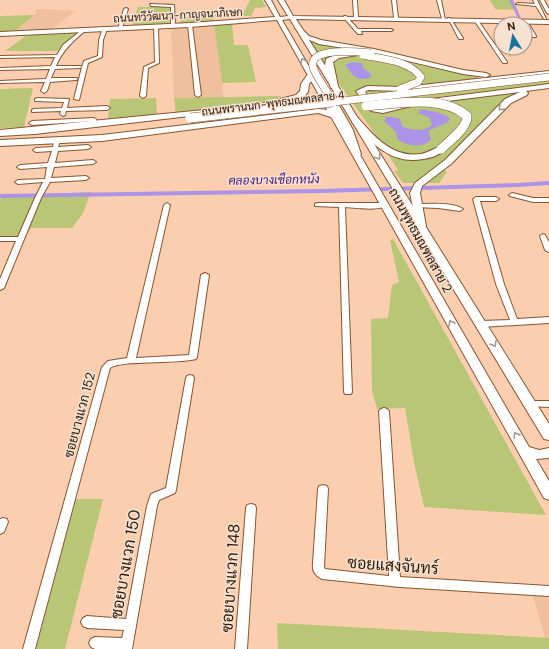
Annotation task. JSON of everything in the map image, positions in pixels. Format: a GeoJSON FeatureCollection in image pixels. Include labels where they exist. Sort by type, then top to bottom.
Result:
{"type":"FeatureCollection","features":[{"type":"Feature","properties":{"kind":"main road","name":"ถนนพุทธมณฑลสาย 2"},"geometry":{"type":"LineString","coordinates":[[268,0],[357,154],[377,192],[549,494]]}},
{"type":"Feature","properties":{"kind":"main road","name":"ถนนพุทธมณฑลสาย 2"},"geometry":{"type":"LineString","coordinates":[[281,0],[549,435]]}},
{"type":"Feature","properties":{"kind":"main road","name":"ถนนทวีวัฒนา-กาญจนาภิเษก"},"geometry":{"type":"LineString","coordinates":[[0,34],[291,17],[356,17],[493,21]]}},
{"type":"Feature","properties":{"kind":"main road","name":"ถนนทวีวัฒนา-กาญจนาภิเษก"},"geometry":{"type":"LineString","coordinates":[[533,21],[545,19]]}},
{"type":"Feature","properties":{"kind":"main road"},"geometry":{"type":"LineString","coordinates":[[297,27],[307,37],[319,42],[380,52],[470,73],[497,75],[549,74]]}},
{"type":"Feature","properties":{"kind":"main road"},"geometry":{"type":"LineString","coordinates":[[357,154],[350,130],[312,65],[315,60],[325,54],[340,51],[355,51],[472,76],[516,77]]}},
{"type":"Feature","properties":{"kind":"main road"},"geometry":{"type":"LineString","coordinates":[[310,104],[392,91],[415,84],[420,79],[419,73],[409,66],[363,55],[343,55],[331,59],[328,64],[334,86]]}},
{"type":"Feature","properties":{"kind":"main road"},"geometry":{"type":"LineString","coordinates":[[548,86],[415,103],[383,111],[374,109],[360,91],[367,88],[404,89],[549,74]]}},
{"type":"Feature","properties":{"kind":"main road","name":"ถนนพรานนก-พุทธมณฑลสาย 4"},"geometry":{"type":"LineString","coordinates":[[0,143],[73,138],[310,104],[406,94],[549,74]]}},
{"type":"Feature","properties":{"kind":"main road"},"geometry":{"type":"LineString","coordinates":[[267,105],[296,98],[304,92],[305,84],[311,76]]}},
{"type":"Feature","properties":{"kind":"main road"},"geometry":{"type":"LineString","coordinates":[[406,94],[516,77]]}},
{"type":"Feature","properties":{"kind":"main road"},"geometry":{"type":"LineString","coordinates":[[305,84],[319,108],[326,110],[334,116]]}},
{"type":"Feature","properties":{"kind":"main road"},"geometry":{"type":"LineString","coordinates":[[0,143],[56,145],[291,116],[326,110],[548,86]]}},
{"type":"Feature","properties":{"kind":"main road"},"geometry":{"type":"LineString","coordinates":[[421,226],[416,206],[415,193],[417,187],[425,179],[448,162],[511,99],[548,86]]}},
{"type":"Feature","properties":{"kind":"main road","name":"ถนนพรานนก-พุทธมณฑลสาย 4"},"geometry":{"type":"LineString","coordinates":[[0,133],[94,128],[326,110],[548,86]]}},
{"type":"Feature","properties":{"kind":"main road"},"geometry":{"type":"LineString","coordinates":[[27,131],[60,125],[267,105],[292,103],[302,104],[305,107],[304,111],[291,116]]}},
{"type":"Feature","properties":{"kind":"main road"},"geometry":{"type":"LineString","coordinates":[[355,120],[378,145],[391,153],[404,157],[416,157],[434,154],[441,149],[466,123],[467,116],[460,110],[444,105],[429,103],[366,106]]}},
{"type":"Feature","properties":{"kind":"main road"},"geometry":{"type":"LineString","coordinates":[[525,451],[539,455],[549,453]]}},
{"type":"Feature","properties":{"kind":"street"},"geometry":{"type":"LineString","coordinates":[[355,0],[356,17]]}},
{"type":"Feature","properties":{"kind":"street"},"geometry":{"type":"LineString","coordinates":[[394,0],[396,18]]}},
{"type":"Feature","properties":{"kind":"street"},"geometry":{"type":"LineString","coordinates":[[439,0],[446,19],[461,38]]}},
{"type":"Feature","properties":{"kind":"street"},"geometry":{"type":"LineString","coordinates":[[535,0],[545,19]]}},
{"type":"Feature","properties":{"kind":"street"},"geometry":{"type":"LineString","coordinates":[[542,0],[549,13]]}},
{"type":"Feature","properties":{"kind":"street"},"geometry":{"type":"LineString","coordinates":[[518,4],[538,5]]}},
{"type":"Feature","properties":{"kind":"street"},"geometry":{"type":"LineString","coordinates":[[151,5],[173,6],[173,25]]}},
{"type":"Feature","properties":{"kind":"street"},"geometry":{"type":"LineString","coordinates":[[120,36],[120,28],[126,9]]}},
{"type":"Feature","properties":{"kind":"street"},"geometry":{"type":"LineString","coordinates":[[345,17],[359,31],[391,30]]}},
{"type":"Feature","properties":{"kind":"street"},"geometry":{"type":"LineString","coordinates":[[476,20],[505,62]]}},
{"type":"Feature","properties":{"kind":"street"},"geometry":{"type":"LineString","coordinates":[[190,24],[198,95]]}},
{"type":"Feature","properties":{"kind":"street"},"geometry":{"type":"LineString","coordinates":[[143,96],[146,67],[157,63],[156,26]]}},
{"type":"Feature","properties":{"kind":"street"},"geometry":{"type":"LineString","coordinates":[[77,99],[86,62],[100,58],[100,40],[105,29]]}},
{"type":"Feature","properties":{"kind":"street"},"geometry":{"type":"LineString","coordinates":[[44,91],[58,56],[65,46],[83,30]]}},
{"type":"Feature","properties":{"kind":"street"},"geometry":{"type":"LineString","coordinates":[[0,58],[58,56]]}},
{"type":"Feature","properties":{"kind":"street"},"geometry":{"type":"LineString","coordinates":[[0,69],[80,67]]}},
{"type":"Feature","properties":{"kind":"street"},"geometry":{"type":"LineString","coordinates":[[0,82],[76,79]]}},
{"type":"Feature","properties":{"kind":"street"},"geometry":{"type":"LineString","coordinates":[[37,100],[66,99],[68,101],[60,125]]}},
{"type":"Feature","properties":{"kind":"street"},"geometry":{"type":"LineString","coordinates":[[34,111],[107,108]]}},
{"type":"Feature","properties":{"kind":"street"},"geometry":{"type":"LineString","coordinates":[[32,123],[60,125],[94,120]]}},
{"type":"Feature","properties":{"kind":"street"},"geometry":{"type":"LineString","coordinates":[[36,150],[56,145],[88,147]]}},
{"type":"Feature","properties":{"kind":"street"},"geometry":{"type":"LineString","coordinates":[[0,288],[47,181],[56,145]]}},
{"type":"Feature","properties":{"kind":"street"},"geometry":{"type":"LineString","coordinates":[[20,167],[93,162]]}},
{"type":"Feature","properties":{"kind":"street"},"geometry":{"type":"LineString","coordinates":[[18,182],[86,178]]}},
{"type":"Feature","properties":{"kind":"street"},"geometry":{"type":"LineString","coordinates":[[512,195],[533,200],[549,200]]}},
{"type":"Feature","properties":{"kind":"street"},"geometry":{"type":"LineString","coordinates":[[496,198],[476,199],[500,284],[514,321]]}},
{"type":"Feature","properties":{"kind":"street"},"geometry":{"type":"LineString","coordinates":[[166,205],[131,361],[186,359],[193,357],[205,275]]}},
{"type":"Feature","properties":{"kind":"street"},"geometry":{"type":"LineString","coordinates":[[316,205],[385,205]]}},
{"type":"Feature","properties":{"kind":"street"},"geometry":{"type":"LineString","coordinates":[[342,205],[348,392]]}},
{"type":"Feature","properties":{"kind":"street"},"geometry":{"type":"LineString","coordinates":[[416,206],[438,206],[460,209]]}},
{"type":"Feature","properties":{"kind":"street"},"geometry":{"type":"LineString","coordinates":[[543,236],[549,250]]}},
{"type":"Feature","properties":{"kind":"street"},"geometry":{"type":"LineString","coordinates":[[0,239],[21,239]]}},
{"type":"Feature","properties":{"kind":"street"},"geometry":{"type":"LineString","coordinates":[[481,324],[549,320]]}},
{"type":"Feature","properties":{"kind":"street","name":"ซอยบางแวก 152"},"geometry":{"type":"LineString","coordinates":[[29,649],[106,367],[111,363],[131,361]]}},
{"type":"Feature","properties":{"kind":"street","name":"ซอยบางแวก 150"},"geometry":{"type":"LineString","coordinates":[[127,647],[152,506],[155,498],[171,490],[190,378]]}},
{"type":"Feature","properties":{"kind":"street"},"geometry":{"type":"LineString","coordinates":[[530,404],[549,404]]}},
{"type":"Feature","properties":{"kind":"street"},"geometry":{"type":"LineString","coordinates":[[384,411],[396,581]]}},
{"type":"Feature","properties":{"kind":"street","name":"ซอยแสงจันทร์"},"geometry":{"type":"LineString","coordinates":[[322,489],[318,563],[318,569],[322,574],[396,581],[549,591]]}},
{"type":"Feature","properties":{"kind":"street","name":"ซอยบางแวก 148"},"geometry":{"type":"LineString","coordinates":[[241,649],[251,508]]}},
{"type":"Feature","properties":{"kind":"street"},"geometry":{"type":"LineString","coordinates":[[87,622],[131,625]]}},
{"type":"Feature","properties":{"kind":"street"},"geometry":{"type":"LineString","coordinates":[[95,643],[127,647]]}},
{"type":"Feature","properties":{"kind":"shaded area"},"geometry":{"type":"Polygon","coordinates":[[[37,9],[75,11],[49,31],[13,32],[35,15],[37,9]]]}},
{"type":"Feature","properties":{"kind":"shaded area"},"geometry":{"type":"Polygon","coordinates":[[[214,25],[224,98],[174,98],[171,27],[214,25]]]}},
{"type":"Feature","properties":{"kind":"shaded area"},"geometry":{"type":"Polygon","coordinates":[[[351,62],[363,63],[363,68],[371,74],[371,77],[362,79],[355,77],[345,65],[351,62]]]}},
{"type":"Feature","properties":{"kind":"shaded area"},"geometry":{"type":"Polygon","coordinates":[[[420,110],[436,112],[445,115],[450,119],[448,122],[428,131],[431,139],[424,144],[414,145],[400,141],[397,138],[396,132],[384,121],[386,117],[392,117],[400,119],[402,126],[406,128],[422,130],[432,125],[430,118],[418,113],[420,110]]]}},
{"type":"Feature","properties":{"kind":"shaded area"},"geometry":{"type":"Polygon","coordinates":[[[533,596],[549,597],[549,638],[545,638],[533,596]]]}},
{"type":"Feature","properties":{"kind":"green space"},"geometry":{"type":"Polygon","coordinates":[[[250,0],[262,0],[266,7],[255,8],[251,16],[212,16],[215,22],[181,24],[180,18],[206,16],[205,14],[243,14],[250,0]]]}},
{"type":"Feature","properties":{"kind":"green space"},"geometry":{"type":"Polygon","coordinates":[[[490,0],[512,0],[517,10],[495,9],[490,0]]]}},
{"type":"Feature","properties":{"kind":"green space"},"geometry":{"type":"Polygon","coordinates":[[[138,7],[170,7],[169,24],[132,26],[138,7]]]}},
{"type":"Feature","properties":{"kind":"green space"},"geometry":{"type":"Polygon","coordinates":[[[35,15],[13,32],[0,33],[0,16],[35,15]]]}},
{"type":"Feature","properties":{"kind":"green space"},"geometry":{"type":"Polygon","coordinates":[[[232,23],[234,45],[248,45],[256,82],[222,83],[214,25],[232,23]]]}},
{"type":"Feature","properties":{"kind":"green space"},"geometry":{"type":"Polygon","coordinates":[[[78,32],[58,51],[5,51],[27,35],[78,32]]]}},
{"type":"Feature","properties":{"kind":"green space"},"geometry":{"type":"Polygon","coordinates":[[[311,42],[366,51],[374,55],[470,76],[493,78],[408,88],[371,87],[360,89],[358,92],[370,108],[521,92],[441,167],[447,172],[439,183],[403,183],[394,171],[398,170],[375,134],[324,63],[311,42]]]}},
{"type":"Feature","properties":{"kind":"green space"},"geometry":{"type":"Polygon","coordinates":[[[549,75],[549,84],[401,101],[375,107],[365,92],[378,90],[394,92],[549,75]]]}},
{"type":"Feature","properties":{"kind":"green space"},"geometry":{"type":"Polygon","coordinates":[[[33,88],[24,127],[0,128],[0,89],[33,88]]]}},
{"type":"Feature","properties":{"kind":"green space"},"geometry":{"type":"Polygon","coordinates":[[[281,96],[274,101],[176,113],[174,98],[281,96]]]}},
{"type":"Feature","properties":{"kind":"green space"},"geometry":{"type":"Polygon","coordinates":[[[156,98],[157,115],[108,120],[110,99],[156,98]]]}},
{"type":"Feature","properties":{"kind":"green space"},"geometry":{"type":"Polygon","coordinates":[[[91,192],[83,213],[72,228],[31,228],[24,239],[0,238],[0,200],[3,196],[91,192]]]}},
{"type":"Feature","properties":{"kind":"green space"},"geometry":{"type":"Polygon","coordinates":[[[393,239],[546,515],[424,507],[414,462],[405,408],[377,409],[372,391],[371,319],[388,318],[392,285],[399,282],[390,240],[393,239]]]}},
{"type":"Feature","properties":{"kind":"green space"},"geometry":{"type":"Polygon","coordinates":[[[75,499],[103,499],[65,649],[36,649],[75,499]]]}},
{"type":"Feature","properties":{"kind":"green space"},"geometry":{"type":"Polygon","coordinates":[[[277,623],[549,638],[549,649],[278,649],[277,623]]]}},
{"type":"Feature","properties":{"kind":"waterway"},"geometry":{"type":"LineString","coordinates":[[511,0],[519,16]]}},
{"type":"Feature","properties":{"kind":"waterway","name":"คลองบางเชือกหนัง"},"geometry":{"type":"LineString","coordinates":[[0,196],[322,191],[549,183]]}}]}
